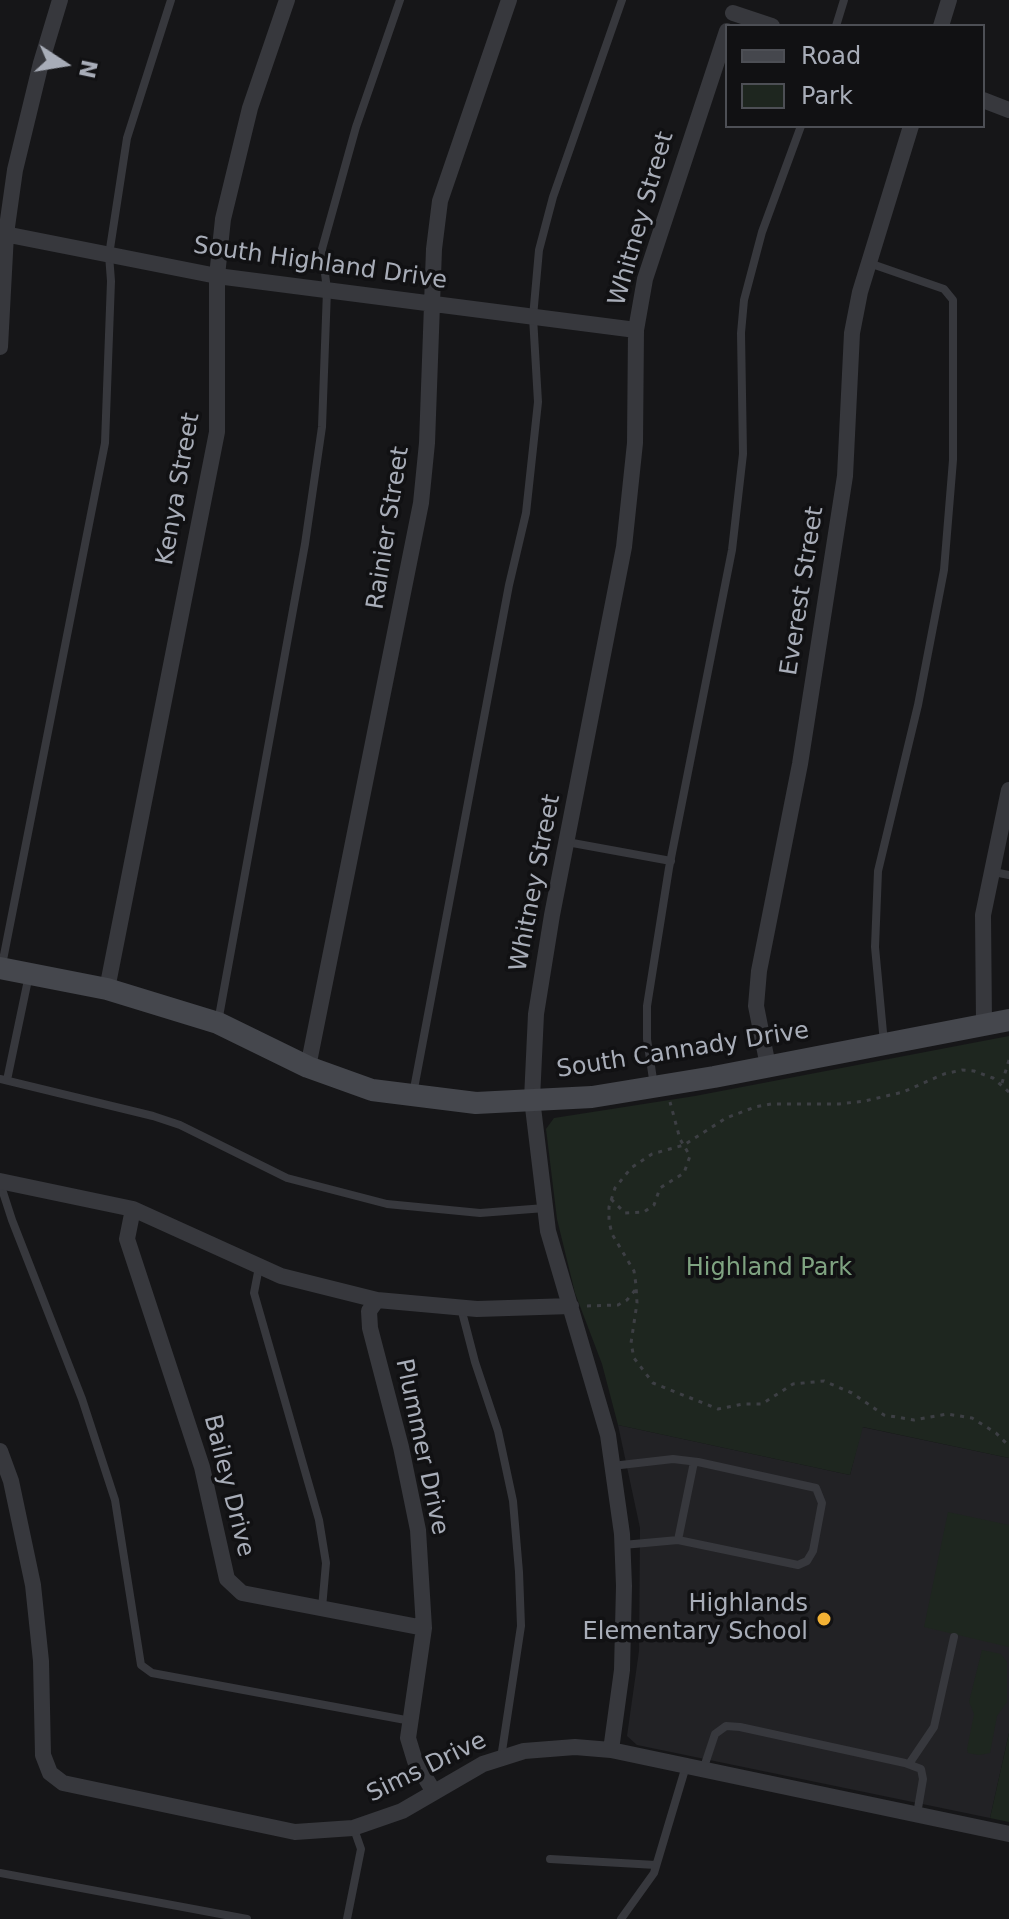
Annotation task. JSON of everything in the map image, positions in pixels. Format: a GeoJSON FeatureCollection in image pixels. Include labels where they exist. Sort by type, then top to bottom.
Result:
{"type":"FeatureCollection","features":[{"type":"Feature","properties":{"kind":"street"},"geometry":{"type":"LineString","coordinates":[[0,347],[3,234],[19,151],[60,0]]}},
{"type":"Feature","properties":{"kind":"street","name":"Kenya Street"},"geometry":{"type":"LineString","coordinates":[[107,989],[217,432],[217,276],[223,219],[250,108],[287,0]]}},
{"type":"Feature","properties":{"kind":"street","name":"Rainier Street"},"geometry":{"type":"LineString","coordinates":[[308,1067],[421,503],[427,443],[434,249],[440,201],[509,0]]}},
{"type":"Feature","properties":{"kind":"street"},"geometry":{"type":"LineString","coordinates":[[942,24],[949,0]]}},
{"type":"Feature","properties":{"kind":"street"},"geometry":{"type":"LineString","coordinates":[[731,17],[763,24]]}},
{"type":"Feature","properties":{"kind":"street","name":"Whitney Street"},"geometry":{"type":"LineString","coordinates":[[611,1750],[622,1670],[622,1545],[608,1435],[578,1306],[548,1231],[532,1099],[536,1014],[624,547],[635,443],[636,330],[645,279],[725,35]]}},
{"type":"Feature","properties":{"kind":"street"},"geometry":{"type":"LineString","coordinates":[[985,101],[1009,110]]}},
{"type":"Feature","properties":{"kind":"street","name":"Everest Street"},"geometry":{"type":"LineString","coordinates":[[768,1066],[756,1006],[759,971],[800,764],[830,582],[845,476],[852,333],[869,263],[910,128]]}},
{"type":"Feature","properties":{"kind":"street","name":"South Highland Drive"},"geometry":{"type":"LineString","coordinates":[[3,234],[217,276],[636,330]]}},
{"type":"Feature","properties":{"kind":"street"},"geometry":{"type":"LineString","coordinates":[[984,1023],[983,915],[1001,874],[1009,790]]}},
{"type":"Feature","properties":{"kind":"street","name":"South Cannady Drive"},"geometry":{"type":"LineString","coordinates":[[0,968],[107,989],[218,1023],[277,1049],[308,1067],[372,1090],[476,1103],[662,1094],[768,1066],[1009,1020]]}},
{"type":"Feature","properties":{"kind":"street"},"geometry":{"type":"LineString","coordinates":[[0,1182],[133,1209],[281,1276],[377,1300],[461,1307],[578,1306]]}},
{"type":"Feature","properties":{"kind":"street","name":"Bailey Drive"},"geometry":{"type":"LineString","coordinates":[[133,1209],[127,1239],[202,1467],[227,1579],[242,1593],[424,1628]]}},
{"type":"Feature","properties":{"kind":"street","name":"Plummer Drive"},"geometry":{"type":"LineString","coordinates":[[377,1300],[369,1311],[370,1328],[401,1447],[418,1530],[424,1628],[408,1738],[415,1761],[434,1792]]}},
{"type":"Feature","properties":{"kind":"street","name":"Sims Drive"},"geometry":{"type":"LineString","coordinates":[[0,1451],[11,1481],[33,1585],[41,1661],[43,1755],[50,1773],[63,1783],[295,1832],[353,1828],[402,1811],[483,1764],[524,1751],[562,1748],[611,1750],[1009,1834]]}},
{"type":"Feature","properties":{"kind":"lane"},"geometry":{"type":"LineString","coordinates":[[0,968],[105,443],[111,281],[109,255],[127,138],[171,0]]}},
{"type":"Feature","properties":{"kind":"lane"},"geometry":{"type":"LineString","coordinates":[[218,1023],[305,544],[322,427],[327,290],[322,249],[356,127],[400,0]]}},
{"type":"Feature","properties":{"kind":"lane"},"geometry":{"type":"LineString","coordinates":[[413,1095],[509,585],[526,513],[538,402],[533,317],[539,250],[553,197],[622,0]]}},
{"type":"Feature","properties":{"kind":"lane"},"geometry":{"type":"LineString","coordinates":[[837,24],[844,0]]}},
{"type":"Feature","properties":{"kind":"lane"},"geometry":{"type":"LineString","coordinates":[[662,1094],[647,1039],[647,1006],[671,861],[732,550],[743,454],[741,333],[744,300],[762,232],[800,128]]}},
{"type":"Feature","properties":{"kind":"lane"},"geometry":{"type":"LineString","coordinates":[[869,263],[944,289],[953,300],[953,460],[944,570],[918,705],[878,871],[875,947],[884,1044]]}},
{"type":"Feature","properties":{"kind":"lane"},"geometry":{"type":"LineString","coordinates":[[567,842],[671,861]]}},
{"type":"Feature","properties":{"kind":"lane"},"geometry":{"type":"LineString","coordinates":[[30,974],[3,1079],[153,1116],[180,1125],[200,1138],[287,1178],[387,1204],[480,1213],[545,1208]]}},
{"type":"Feature","properties":{"kind":"lane"},"geometry":{"type":"LineString","coordinates":[[0,1182],[82,1399],[115,1500],[141,1665],[152,1673],[411,1721]]}},
{"type":"Feature","properties":{"kind":"lane"},"geometry":{"type":"LineString","coordinates":[[260,1266],[254,1293],[319,1520],[326,1563],[322,1608]]}},
{"type":"Feature","properties":{"kind":"lane"},"geometry":{"type":"LineString","coordinates":[[461,1307],[498,1431],[513,1501],[521,1626],[501,1758]]}},
{"type":"Feature","properties":{"kind":"lane"},"geometry":{"type":"LineString","coordinates":[[612,1466],[673,1459],[694,1462],[816,1488],[822,1503],[813,1551],[807,1561],[798,1565],[678,1540],[622,1545]]}},
{"type":"Feature","properties":{"kind":"lane"},"geometry":{"type":"LineString","coordinates":[[678,1540],[694,1462]]}},
{"type":"Feature","properties":{"kind":"lane"},"geometry":{"type":"LineString","coordinates":[[909,1764],[934,1727],[954,1637]]}},
{"type":"Feature","properties":{"kind":"lane"},"geometry":{"type":"LineString","coordinates":[[703,1770],[715,1734],[726,1726],[740,1727],[921,1769],[923,1779],[917,1815]]}},
{"type":"Feature","properties":{"kind":"lane"},"geometry":{"type":"LineString","coordinates":[[621,1919],[645,1888],[656,1865],[686,1766]]}},
{"type":"Feature","properties":{"kind":"lane"},"geometry":{"type":"LineString","coordinates":[[347,1919],[361,1849],[353,1828]]}},
{"type":"Feature","properties":{"kind":"lane"},"geometry":{"type":"LineString","coordinates":[[550,1859],[656,1865]]}},
{"type":"Feature","properties":{"kind":"lane"},"geometry":{"type":"LineString","coordinates":[[0,1873],[247,1919]]}},
{"type":"Feature","properties":{"kind":"path"},"geometry":{"type":"LineString","coordinates":[[1001,1084],[1009,1060]]}},
{"type":"Feature","properties":{"kind":"path"},"geometry":{"type":"LineString","coordinates":[[1009,1092],[1001,1084],[974,1071],[962,1070],[944,1074],[903,1092],[865,1101],[771,1104],[726,1118],[684,1145],[643,1159],[621,1179],[611,1199],[609,1221],[612,1234],[634,1271],[637,1303],[631,1343],[634,1358],[653,1383],[718,1409],[762,1404],[793,1384],[824,1381],[852,1393],[884,1415],[914,1420],[947,1414],[972,1418],[1009,1446]]}},
{"type":"Feature","properties":{"kind":"path"},"geometry":{"type":"LineString","coordinates":[[611,1199],[625,1213],[638,1214],[649,1209],[657,1199],[660,1188],[680,1177],[687,1168],[690,1156],[662,1094]]}},
{"type":"Feature","properties":{"kind":"path"},"geometry":{"type":"LineString","coordinates":[[578,1306],[618,1305],[636,1289]]}},
{"type":"Feature","properties":{"kind":"shaded area","name":"Highlands Elementary School"},"geometry":{"type":"Polygon","coordinates":[[[618,1425],[850,1475],[862,1427],[1009,1458],[1009,1733],[990,1818],[637,1745],[627,1736],[639,1651],[640,1528],[618,1425]]]}},
{"type":"Feature","properties":{"kind":"green space","name":"Highland Park"},"geometry":{"type":"Polygon","coordinates":[[[1009,1036],[1009,1458],[863,1427],[850,1475],[618,1425],[602,1364],[575,1293],[557,1219],[546,1129],[554,1118],[695,1096],[1009,1036]]]}},
{"type":"Feature","properties":{"kind":"green space"},"geometry":{"type":"Polygon","coordinates":[[[948,1512],[1009,1525],[1009,1647],[924,1627],[948,1512]]]}},
{"type":"Feature","properties":{"kind":"green space"},"geometry":{"type":"Polygon","coordinates":[[[982,1650],[1001,1654],[1007,1662],[1007,1702],[997,1716],[990,1753],[979,1755],[968,1753],[967,1749],[974,1714],[969,1702],[982,1650]]]}},
{"type":"Feature","properties":{"kind":"green space"},"geometry":{"type":"Polygon","coordinates":[[[1009,1733],[1009,1822],[990,1818],[1009,1733]]]}},
{"type":"Feature","properties":{"kind":"place","name":"Highlands Elementary School"},"geometry":{"type":"Point","coordinates":[824,1619]}}]}
